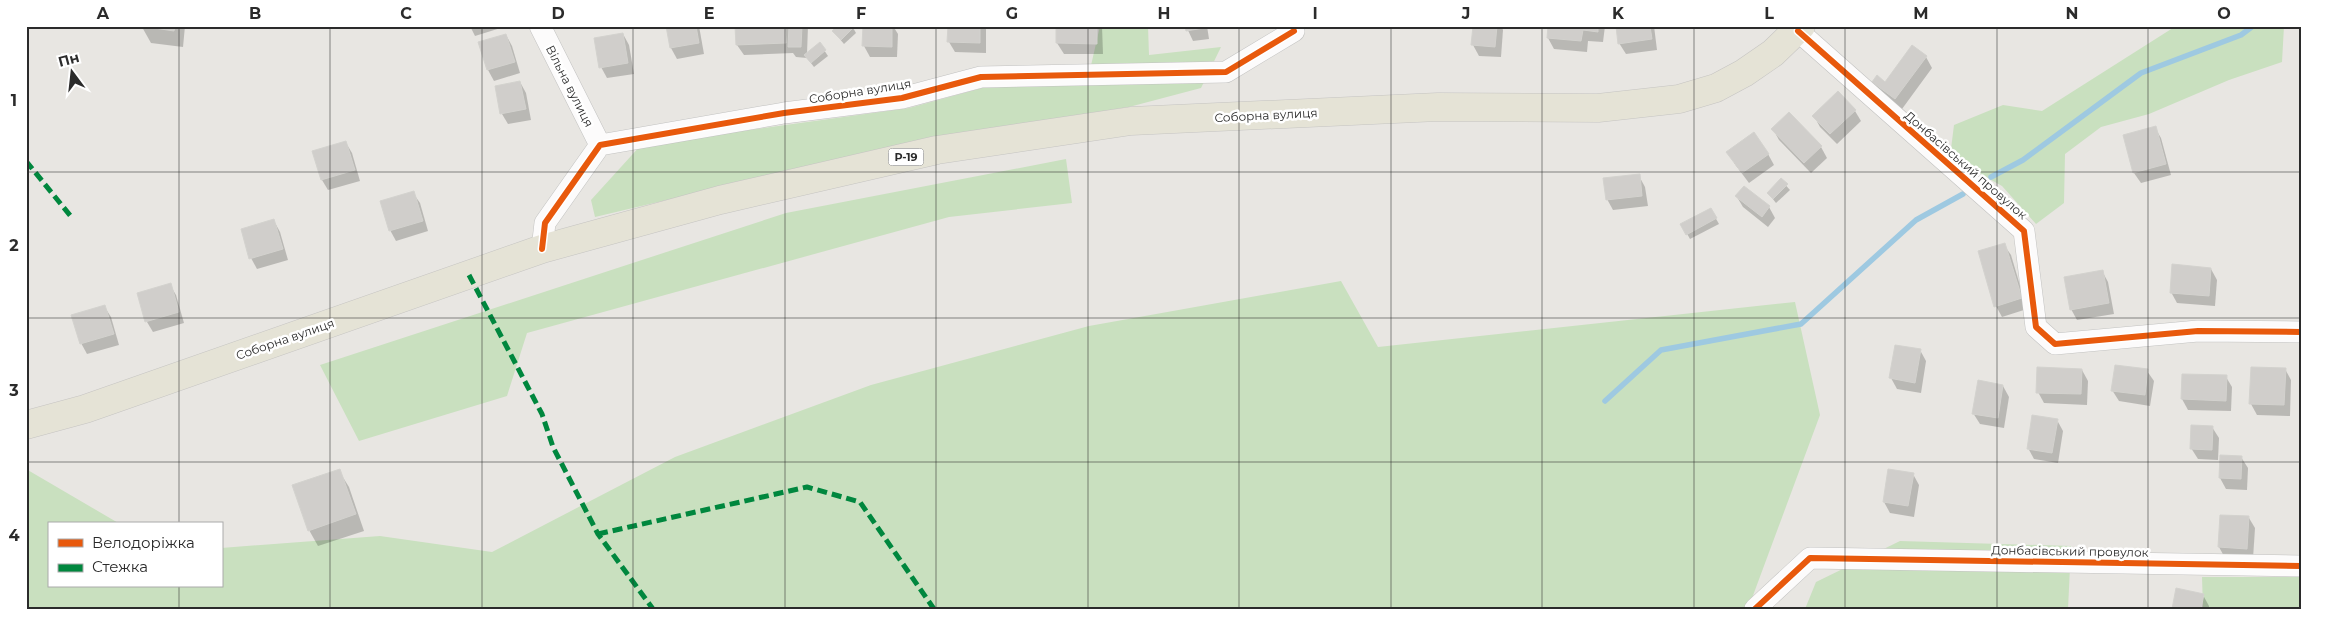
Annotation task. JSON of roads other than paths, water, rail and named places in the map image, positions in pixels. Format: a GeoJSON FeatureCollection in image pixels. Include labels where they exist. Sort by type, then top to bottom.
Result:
{"type":"FeatureCollection","features":[{"type":"Feature","properties":{"kind":"main road","name":"Соборна вулиця"},"geometry":{"type":"LineString","coordinates":[[26,425],[84,410],[542,249],[720,200],[937,150],[1131,121],[1438,107],[1598,108],[1679,99],[1716,88],[1744,73],[1773,53],[1799,28]]}},
{"type":"Feature","properties":{"kind":"street","name":"Вільна вулиця"},"geometry":{"type":"LineString","coordinates":[[540,26],[600,145]]}},
{"type":"Feature","properties":{"kind":"street","name":"Донбасівський провулок"},"geometry":{"type":"LineString","coordinates":[[1799,28],[2024,231],[2036,326],[2056,344],[2198,331],[2301,332]]}},
{"type":"Feature","properties":{"kind":"street","name":"Соборна вулиця"},"geometry":{"type":"LineString","coordinates":[[600,145],[784,113],[902,98],[981,77],[1226,72],[1294,31]]}},
{"type":"Feature","properties":{"kind":"street"},"geometry":{"type":"LineString","coordinates":[[542,249],[545,223],[600,145]]}},
{"type":"Feature","properties":{"kind":"street","name":"Донбасівський провулок"},"geometry":{"type":"LineString","coordinates":[[1755,609],[1810,558],[2301,566]]}},
{"type":"Feature","properties":{"kind":"waterway"},"geometry":{"type":"LineString","coordinates":[[1991,177],[2023,160],[2141,73],[2241,35],[2253,26]]}},
{"type":"Feature","properties":{"kind":"waterway"},"geometry":{"type":"LineString","coordinates":[[1605,401],[1661,350],[1801,324],[1916,220],[1963,194]]}}]}
